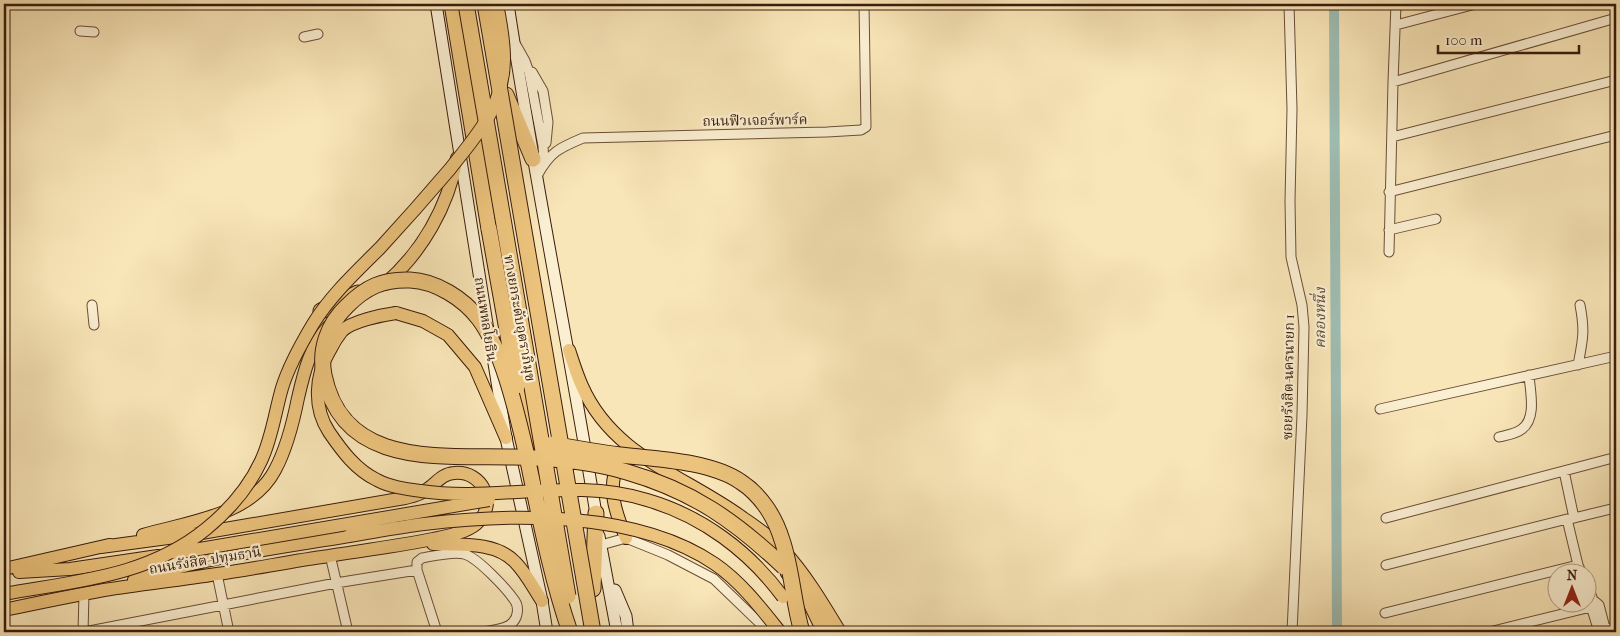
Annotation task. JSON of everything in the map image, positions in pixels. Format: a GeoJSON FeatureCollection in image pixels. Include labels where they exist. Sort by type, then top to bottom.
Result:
{"type":"FeatureCollection","features":[{"type":"Feature","properties":{"kind":"highway"},"geometry":{"type":"LineString","coordinates":[[452,4],[518,390],[528,419],[542,438],[551,444],[672,461],[712,469],[740,481],[757,494],[772,516],[782,539],[796,613],[803,632]]}},
{"type":"Feature","properties":{"kind":"highway","name":"ถนนพหลโยธิน"},"geometry":{"type":"LineString","coordinates":[[458,4],[496,210],[564,632]]}},
{"type":"Feature","properties":{"kind":"highway","name":"ทางยกระดับอุตราภิมุข"},"geometry":{"type":"LineString","coordinates":[[466,4],[574,632]]}},
{"type":"Feature","properties":{"kind":"highway","name":"ทางยกระดับอุตราภิมุข"},"geometry":{"type":"LineString","coordinates":[[485,4],[593,632]]}},
{"type":"Feature","properties":{"kind":"highway"},"geometry":{"type":"LineString","coordinates":[[489,4],[600,632]]}},
{"type":"Feature","properties":{"kind":"highway"},"geometry":{"type":"LineString","coordinates":[[506,95],[540,160]]}},
{"type":"Feature","properties":{"kind":"highway"},"geometry":{"type":"LineString","coordinates":[[321,311],[366,289],[383,283],[397,280],[418,281],[450,294],[464,304],[479,319],[491,339],[513,401],[557,591],[570,632]]}},
{"type":"Feature","properties":{"kind":"highway"},"geometry":{"type":"LineString","coordinates":[[366,289],[345,308],[334,322],[327,334],[324,346],[323,369],[331,400],[349,425],[379,445],[416,454],[541,458],[597,464],[654,480],[689,495],[756,541],[784,567],[809,599],[825,632]]}},
{"type":"Feature","properties":{"kind":"highway"},"geometry":{"type":"LineString","coordinates":[[593,589],[596,513]]}},
{"type":"Feature","properties":{"kind":"main road","name":"ถนนพหลโยธิน"},"geometry":{"type":"LineString","coordinates":[[436,4],[506,438],[542,601],[547,632]]}},
{"type":"Feature","properties":{"kind":"main road"},"geometry":{"type":"LineString","coordinates":[[4,594],[104,576],[144,565],[178,549],[219,518],[243,490],[261,461],[268,444],[286,377],[296,352],[321,311],[420,204],[468,147],[490,114],[502,84],[504,68],[504,48],[497,4]]}},
{"type":"Feature","properties":{"kind":"main road"},"geometry":{"type":"LineString","coordinates":[[508,4],[513,42],[540,160],[536,176],[569,350],[617,632]]}},
{"type":"Feature","properties":{"kind":"main road"},"geometry":{"type":"LineString","coordinates":[[4,571],[102,547],[212,516],[234,507],[264,486],[275,472],[285,446],[306,365],[316,343],[331,324],[382,287],[411,258],[446,200],[458,149]]}},
{"type":"Feature","properties":{"kind":"main road"},"geometry":{"type":"LineString","coordinates":[[506,438],[475,367],[448,335],[423,321],[396,313],[372,317],[343,330],[329,350],[320,374],[317,398],[325,426],[342,452],[357,467],[377,480],[398,488],[432,493],[464,494],[599,490],[646,500],[688,515],[720,534],[771,580],[803,632]]}},
{"type":"Feature","properties":{"kind":"main road"},"geometry":{"type":"LineString","coordinates":[[569,350],[582,387],[595,409],[613,432],[635,452],[744,518],[784,551],[820,598],[840,632]]}},
{"type":"Feature","properties":{"kind":"main road"},"geometry":{"type":"LineString","coordinates":[[626,538],[614,505],[613,479],[620,461],[635,452]]}},
{"type":"Feature","properties":{"kind":"main road"},"geometry":{"type":"LineString","coordinates":[[102,547],[190,535],[405,498],[418,495],[440,478],[452,473],[472,476],[480,483],[488,495],[488,508],[475,525],[462,531],[410,544]]}},
{"type":"Feature","properties":{"kind":"main road"},"geometry":{"type":"LineString","coordinates":[[4,571],[70,569],[305,532],[458,505],[556,491]]}},
{"type":"Feature","properties":{"kind":"main road"},"geometry":{"type":"LineString","coordinates":[[405,498],[417,505],[423,514],[421,530],[410,544]]}},
{"type":"Feature","properties":{"kind":"main road"},"geometry":{"type":"LineString","coordinates":[[104,590],[198,562],[423,524],[478,519],[564,520],[608,524],[684,545],[716,564],[749,593],[780,632]]}},
{"type":"Feature","properties":{"kind":"main road"},"geometry":{"type":"LineString","coordinates":[[410,544],[466,545],[494,549],[515,562],[542,601]]}},
{"type":"Feature","properties":{"kind":"main road","name":"ถนนรังสิต-ปทุมธานี"},"geometry":{"type":"LineString","coordinates":[[4,610],[104,590],[410,544]]}},
{"type":"Feature","properties":{"kind":"main road"},"geometry":{"type":"LineString","coordinates":[[606,570],[626,616],[628,632]]}},
{"type":"Feature","properties":{"kind":"street","name":"ถนนฟิวเจอร์พาร์ค"},"geometry":{"type":"LineString","coordinates":[[540,160],[560,148],[583,138],[861,130],[866,127],[864,4]]}},
{"type":"Feature","properties":{"kind":"street","name":"ซอยรังสิต-นครนายก 1"},"geometry":{"type":"LineString","coordinates":[[1289,4],[1292,109],[1291,257],[1302,305],[1304,327],[1292,632]]}},
{"type":"Feature","properties":{"kind":"street"},"geometry":{"type":"LineString","coordinates":[[1389,252],[1396,4]]}},
{"type":"Feature","properties":{"kind":"street"},"geometry":{"type":"LineString","coordinates":[[1396,25],[1476,4]]}},
{"type":"Feature","properties":{"kind":"street"},"geometry":{"type":"LineString","coordinates":[[1393,82],[1616,18]]}},
{"type":"Feature","properties":{"kind":"street"},"geometry":{"type":"LineString","coordinates":[[80,31],[94,32]]}},
{"type":"Feature","properties":{"kind":"street"},"geometry":{"type":"LineString","coordinates":[[304,37],[318,34]]}},
{"type":"Feature","properties":{"kind":"street"},"geometry":{"type":"LineString","coordinates":[[513,42],[525,61],[531,79],[540,160]]}},
{"type":"Feature","properties":{"kind":"street"},"geometry":{"type":"LineString","coordinates":[[1392,137],[1616,80]]}},
{"type":"Feature","properties":{"kind":"street"},"geometry":{"type":"LineString","coordinates":[[1390,192],[1616,135]]}},
{"type":"Feature","properties":{"kind":"street"},"geometry":{"type":"LineString","coordinates":[[1389,230],[1436,219]]}},
{"type":"Feature","properties":{"kind":"street"},"geometry":{"type":"LineString","coordinates":[[1578,365],[1584,336],[1580,304]]}},
{"type":"Feature","properties":{"kind":"street"},"geometry":{"type":"LineString","coordinates":[[92,306],[94,325]]}},
{"type":"Feature","properties":{"kind":"street"},"geometry":{"type":"LineString","coordinates":[[1380,409],[1616,356]]}},
{"type":"Feature","properties":{"kind":"street"},"geometry":{"type":"LineString","coordinates":[[1499,437],[1522,429],[1528,422],[1531,413],[1529,375]]}},
{"type":"Feature","properties":{"kind":"street"},"geometry":{"type":"LineString","coordinates":[[1386,518],[1609,459]]}},
{"type":"Feature","properties":{"kind":"street"},"geometry":{"type":"LineString","coordinates":[[1564,470],[1579,564]]}},
{"type":"Feature","properties":{"kind":"street"},"geometry":{"type":"LineString","coordinates":[[1386,566],[1612,509]]}},
{"type":"Feature","properties":{"kind":"street"},"geometry":{"type":"LineString","coordinates":[[601,545],[626,538],[668,555],[714,579],[769,632]]}},
{"type":"Feature","properties":{"kind":"street"},"geometry":{"type":"LineString","coordinates":[[437,632],[417,570],[417,562],[422,558],[462,553],[469,555],[478,562],[516,602],[518,612],[515,621],[511,625],[484,632]]}},
{"type":"Feature","properties":{"kind":"street"},"geometry":{"type":"LineString","coordinates":[[330,555],[348,632]]}},
{"type":"Feature","properties":{"kind":"street"},"geometry":{"type":"LineString","coordinates":[[84,594],[84,632],[336,583],[417,570]]}},
{"type":"Feature","properties":{"kind":"street"},"geometry":{"type":"LineString","coordinates":[[217,574],[229,632]]}},
{"type":"Feature","properties":{"kind":"street"},"geometry":{"type":"LineString","coordinates":[[1385,613],[1548,576]]}},
{"type":"Feature","properties":{"kind":"street"},"geometry":{"type":"LineString","coordinates":[[1489,632],[1556,614]]}},
{"type":"Feature","properties":{"kind":"street"},"geometry":{"type":"LineString","coordinates":[[1596,614],[1601,632],[1616,628]]}},
{"type":"Feature","properties":{"kind":"waterway","name":"คลองหนึ่ง"},"geometry":{"type":"LineString","coordinates":[[1334,4],[1337,632]]}}]}
